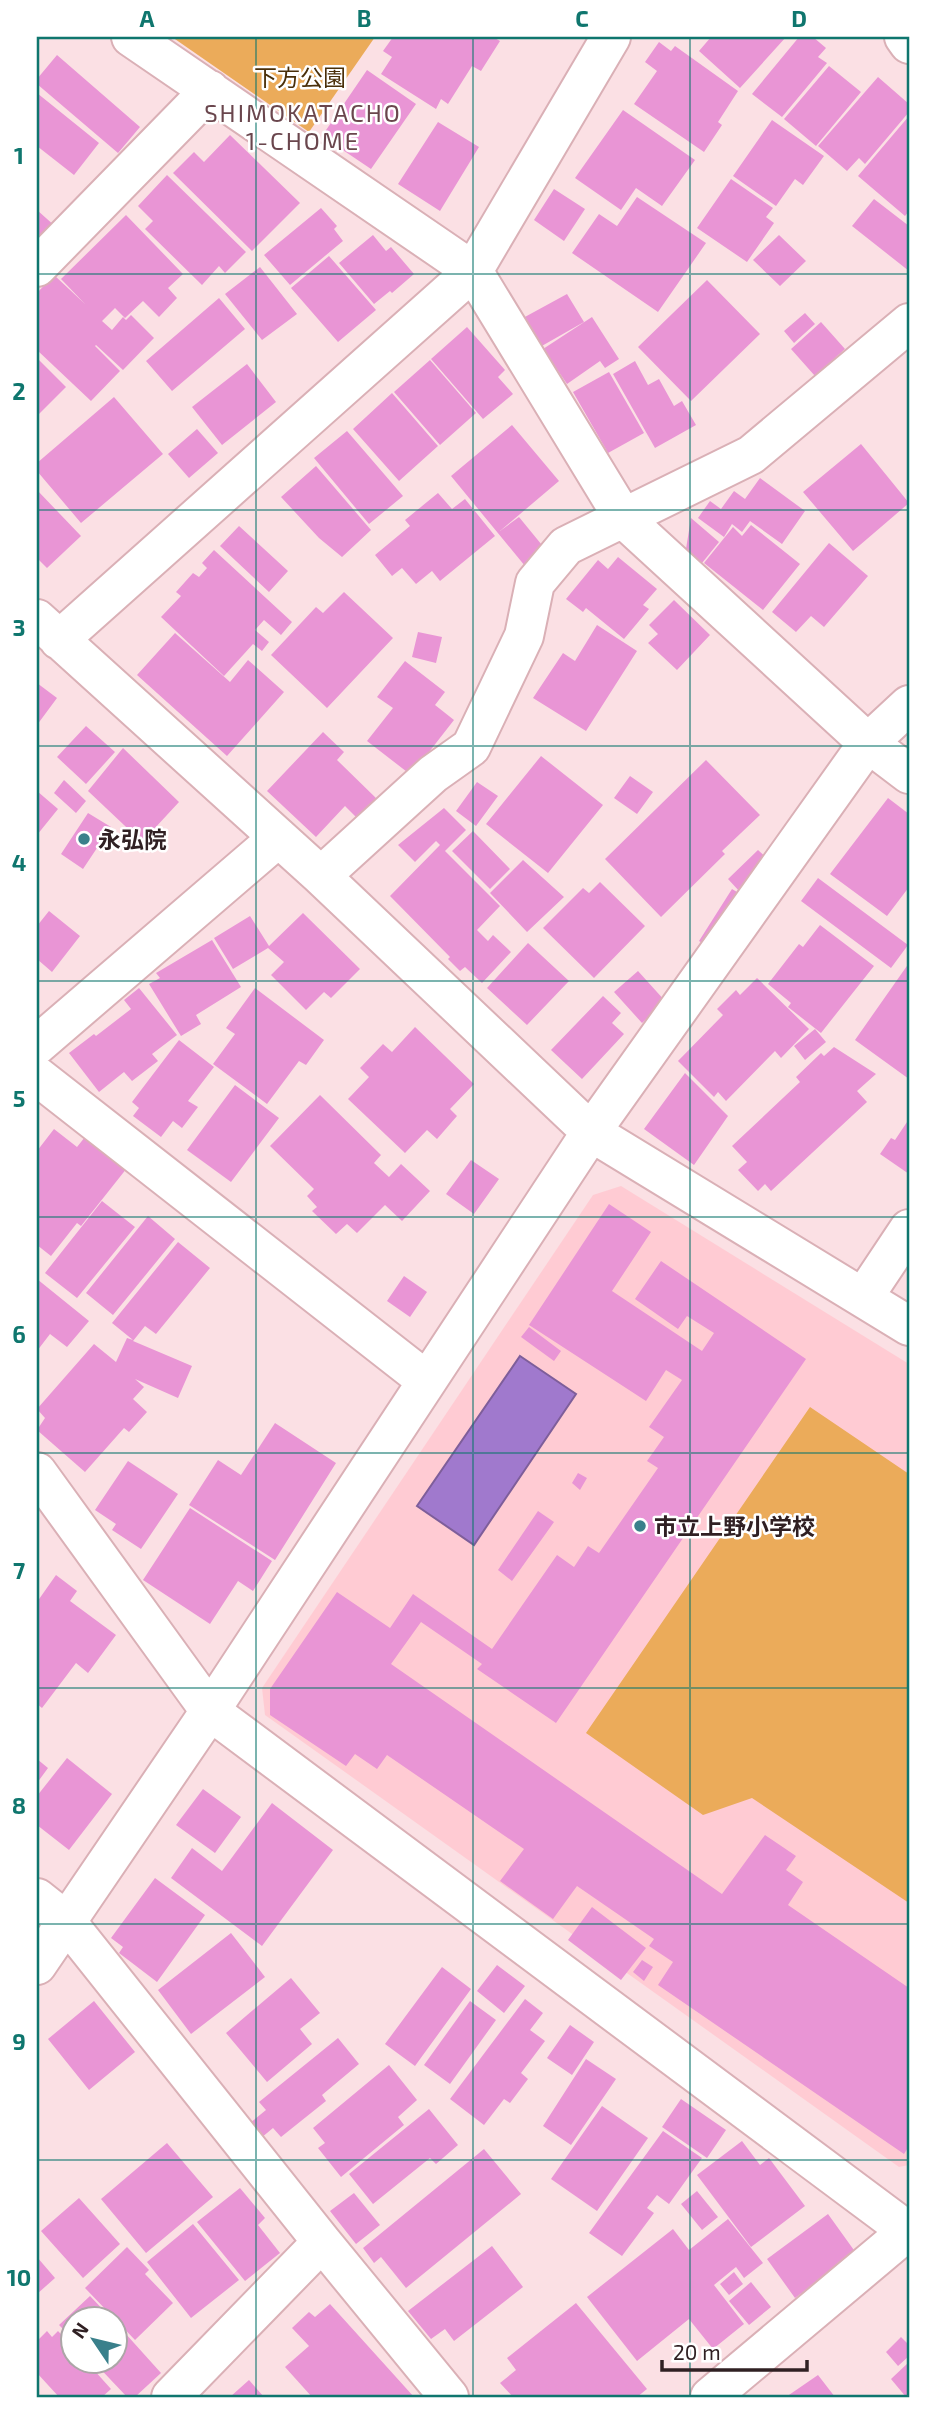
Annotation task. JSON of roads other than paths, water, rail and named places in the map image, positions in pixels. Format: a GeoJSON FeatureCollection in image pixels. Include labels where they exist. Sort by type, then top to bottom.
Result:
{"type":"FeatureCollection","features":[{"type":"Feature","properties":{"kind":"street"},"geometry":{"type":"LineString","coordinates":[[131,37],[473,271],[624,519],[868,743],[909,774]]}},
{"type":"Feature","properties":{"kind":"street"},"geometry":{"type":"LineString","coordinates":[[611,37],[473,271],[48,629],[321,876],[591,1132],[909,1326]]}},
{"type":"Feature","properties":{"kind":"street"},"geometry":{"type":"LineString","coordinates":[[904,37],[909,44]]}},
{"type":"Feature","properties":{"kind":"street"},"geometry":{"type":"LineString","coordinates":[[37,267],[210,90]]}},
{"type":"Feature","properties":{"kind":"street"},"geometry":{"type":"LineString","coordinates":[[321,876],[433,774],[471,747],[524,636],[535,583],[566,546],[751,455],[909,323]]}},
{"type":"Feature","properties":{"kind":"street"},"geometry":{"type":"LineString","coordinates":[[37,1965],[210,1711],[591,1132],[868,743],[909,705]]}},
{"type":"Feature","properties":{"kind":"street"},"geometry":{"type":"LineString","coordinates":[[37,1045],[278,838]]}},
{"type":"Feature","properties":{"kind":"street"},"geometry":{"type":"LineString","coordinates":[[37,1076],[427,1381]]}},
{"type":"Feature","properties":{"kind":"street"},"geometry":{"type":"LineString","coordinates":[[863,1298],[909,1229]]}},
{"type":"Feature","properties":{"kind":"street"},"geometry":{"type":"LineString","coordinates":[[37,1472],[210,1711],[909,2231],[710,2397]]}},
{"type":"Feature","properties":{"kind":"street"},"geometry":{"type":"LineString","coordinates":[[37,1898],[66,1922],[449,2397]]}},
{"type":"Feature","properties":{"kind":"street"},"geometry":{"type":"LineString","coordinates":[[171,2397],[322,2242]]}},
{"type":"Feature","properties":{"kind":"place","name":"永弘院"},"geometry":{"type":"Point","coordinates":[84,839]}},
{"type":"Feature","properties":{"kind":"place","name":"市立上野小学校"},"geometry":{"type":"Point","coordinates":[640,1526]}},
{"type":"Feature","properties":{"kind":"district","name":"SHIMOKATACHO 1-CHOME"},"geometry":{"type":"Point","coordinates":[303,126]}},
{"type":"Feature","properties":{"kind":"park label","name":"下方公園"},"geometry":{"type":"Point","coordinates":[300,77]}}]}
